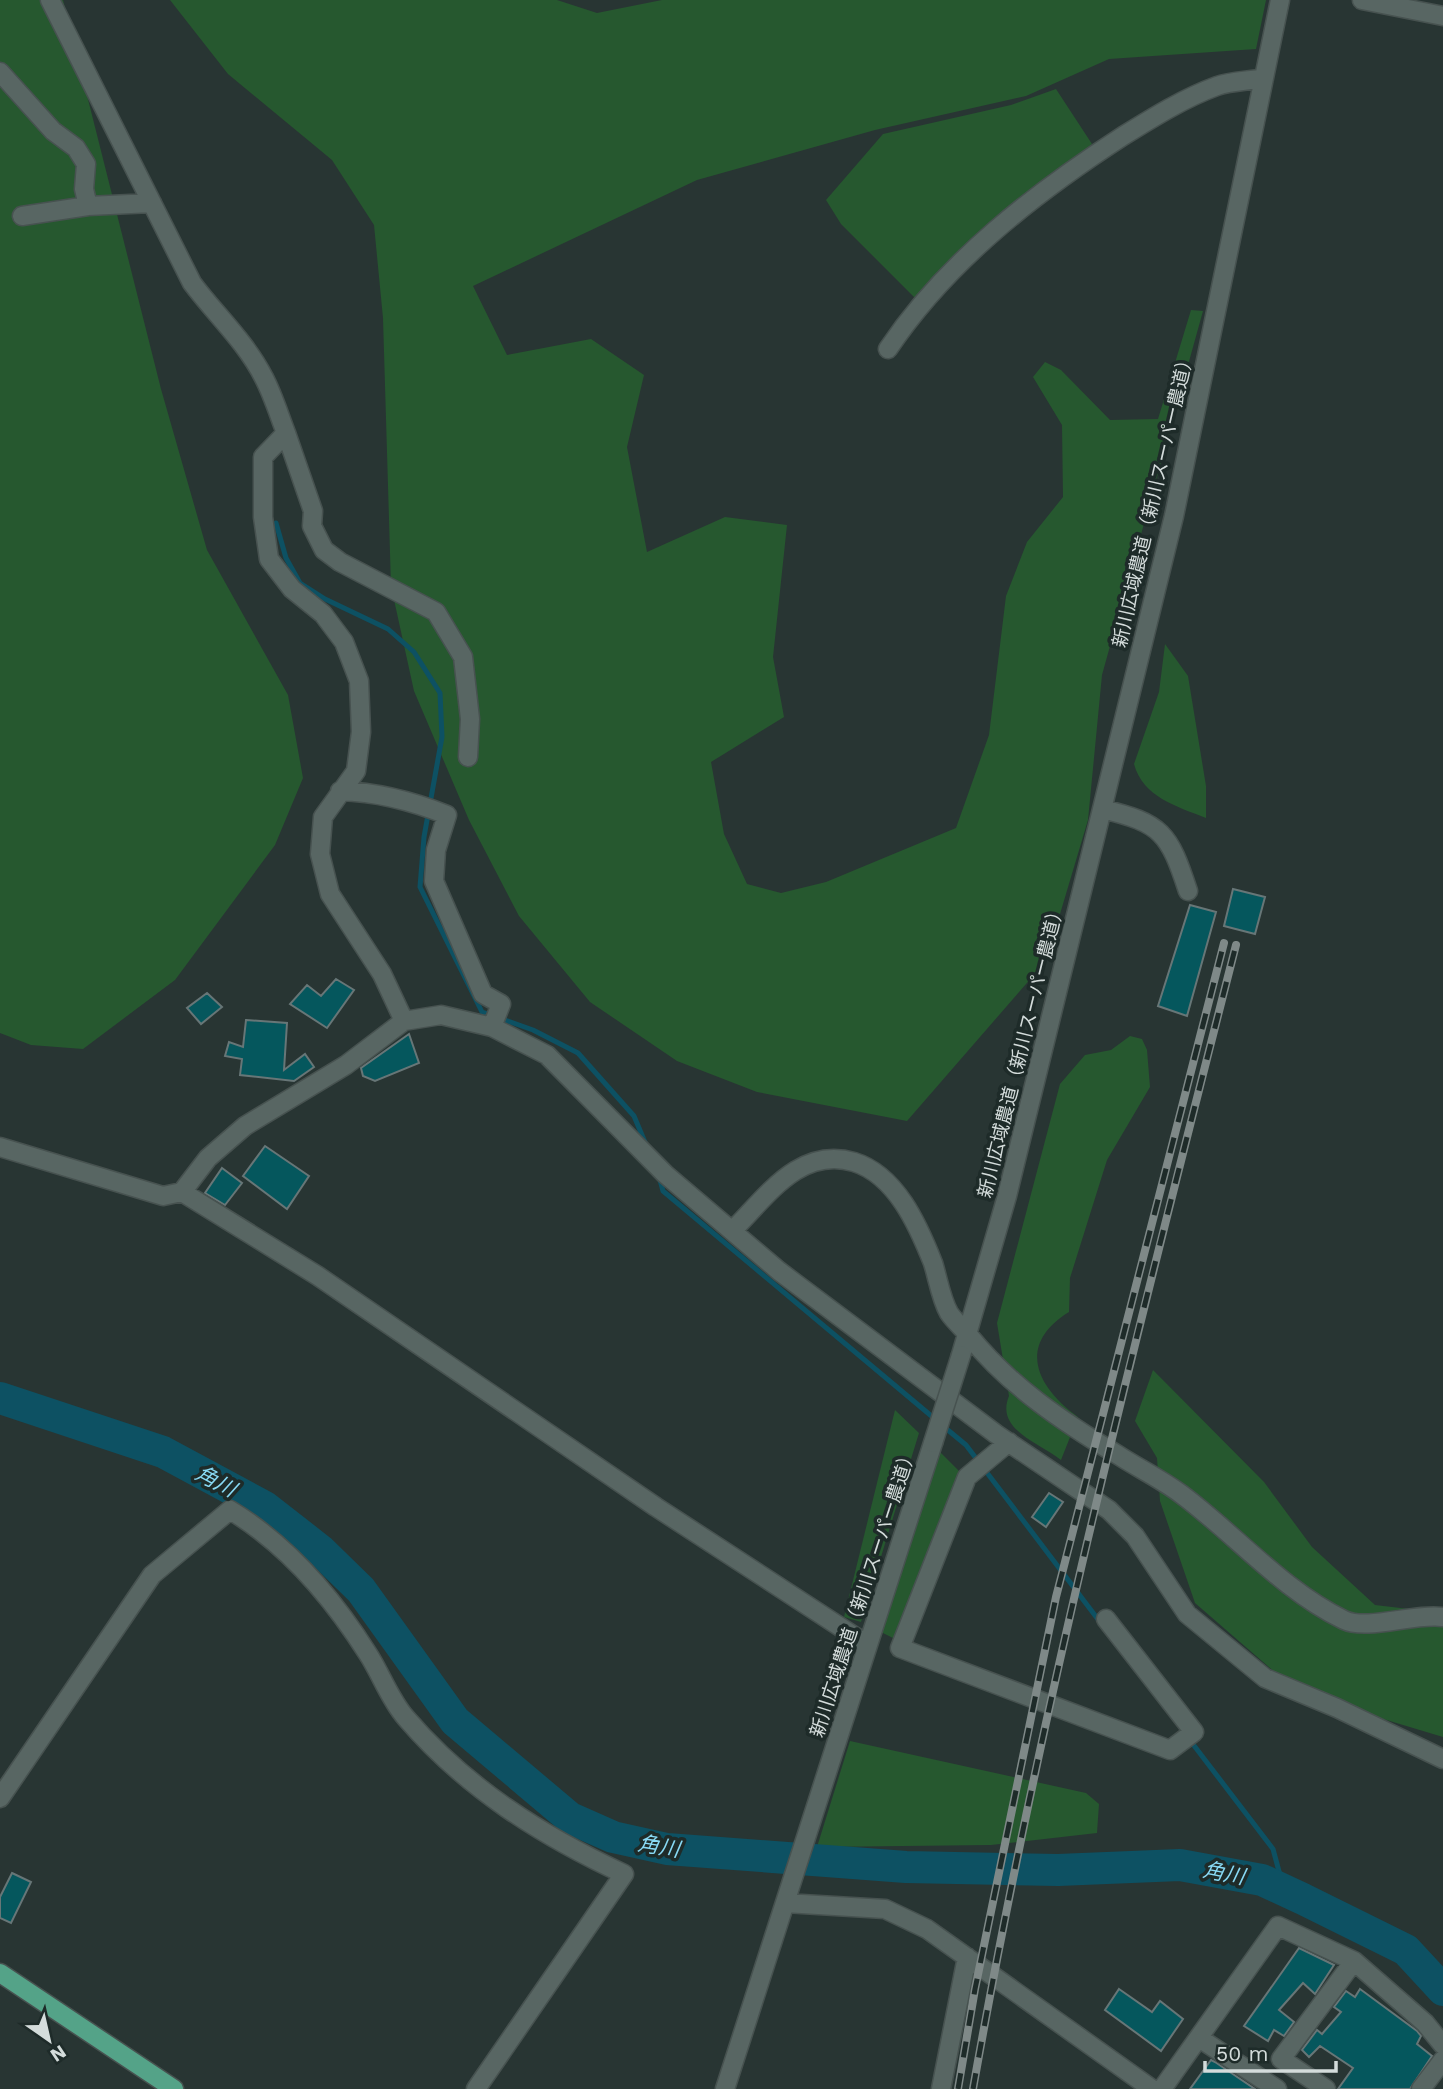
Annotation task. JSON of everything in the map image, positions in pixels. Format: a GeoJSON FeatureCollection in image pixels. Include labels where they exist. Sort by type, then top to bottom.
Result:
{"type":"FeatureCollection","features":[{"type":"Feature","properties":{"kind":"main road"},"geometry":{"type":"LineString","coordinates":[[0,1973],[174,2089]]}},
{"type":"Feature","properties":{"kind":"street"},"geometry":{"type":"LineString","coordinates":[[50,0],[192,282],[218,318],[244,347],[264,377],[313,510],[312,526],[324,550],[340,562],[436,612],[463,657],[470,719],[468,757]]}},
{"type":"Feature","properties":{"kind":"street","name":"新川広域農道（新川スーパー農道）"},"geometry":{"type":"LineString","coordinates":[[725,2089],[968,1335],[1007,1196],[1174,516],[1280,0]]}},
{"type":"Feature","properties":{"kind":"street"},"geometry":{"type":"LineString","coordinates":[[1362,0],[1443,16]]}},
{"type":"Feature","properties":{"kind":"street"},"geometry":{"type":"LineString","coordinates":[[0,72],[53,131],[76,148],[86,164],[84,189],[88,206]]}},
{"type":"Feature","properties":{"kind":"street"},"geometry":{"type":"LineString","coordinates":[[888,349],[914,311],[1005,222],[1087,160],[1155,116],[1218,86],[1264,78]]}},
{"type":"Feature","properties":{"kind":"street"},"geometry":{"type":"LineString","coordinates":[[22,216],[88,206],[152,203]]}},
{"type":"Feature","properties":{"kind":"street"},"geometry":{"type":"LineString","coordinates":[[286,433],[263,457],[262,517],[269,559],[292,589],[323,614],[344,642],[359,681],[361,732],[356,771],[323,817],[320,854],[330,894],[382,974],[404,1021]]}},
{"type":"Feature","properties":{"kind":"street"},"geometry":{"type":"LineString","coordinates":[[340,791],[366,791],[419,804],[447,815],[436,850],[433,881],[483,994],[500,1006],[492,1026]]}},
{"type":"Feature","properties":{"kind":"street"},"geometry":{"type":"LineString","coordinates":[[1102,809],[1136,817],[1163,833],[1175,853],[1188,891]]}},
{"type":"Feature","properties":{"kind":"street"},"geometry":{"type":"LineString","coordinates":[[0,1147],[163,1196],[182,1192],[208,1158],[245,1126],[346,1065],[404,1021],[441,1015],[492,1026],[547,1055],[665,1174],[779,1271],[1009,1442],[1109,1510],[1135,1536],[1187,1614],[1265,1678],[1337,1708],[1443,1759]]}},
{"type":"Feature","properties":{"kind":"street"},"geometry":{"type":"LineString","coordinates":[[733,1230],[798,1167],[821,1158],[857,1163],[888,1183],[906,1206],[932,1261],[949,1312],[993,1365],[1028,1395],[1062,1420],[1180,1493],[1299,1591],[1344,1620],[1357,1624],[1409,1616],[1443,1616]]}},
{"type":"Feature","properties":{"kind":"street"},"geometry":{"type":"LineString","coordinates":[[182,1192],[318,1276],[656,1507],[868,1645]]}},
{"type":"Feature","properties":{"kind":"street"},"geometry":{"type":"LineString","coordinates":[[1009,1442],[967,1477],[900,1648],[1170,1750],[1194,1732],[1106,1619]]}},
{"type":"Feature","properties":{"kind":"street"},"geometry":{"type":"LineString","coordinates":[[0,1798],[152,1575],[230,1510],[242,1517],[264,1531],[326,1594],[369,1654],[404,1716],[461,1774],[496,1801],[566,1847],[624,1874],[476,2089]]}},
{"type":"Feature","properties":{"kind":"street"},"geometry":{"type":"LineString","coordinates":[[787,1897],[885,1909],[927,1929],[1152,2089]]}},
{"type":"Feature","properties":{"kind":"street"},"geometry":{"type":"LineString","coordinates":[[1162,2089],[1278,1926],[1354,1961],[1426,2023],[1443,2045]]}},
{"type":"Feature","properties":{"kind":"street"},"geometry":{"type":"LineString","coordinates":[[941,2089],[967,1958]]}},
{"type":"Feature","properties":{"kind":"street"},"geometry":{"type":"LineString","coordinates":[[1326,2089],[1281,2059],[1354,1961]]}},
{"type":"Feature","properties":{"kind":"street"},"geometry":{"type":"LineString","coordinates":[[1199,2038],[1277,2089]]}},
{"type":"Feature","properties":{"kind":"street"},"geometry":{"type":"LineString","coordinates":[[1421,2089],[1443,2060]]}},
{"type":"Feature","properties":{"kind":"green space"},"geometry":{"type":"Polygon","coordinates":[[[0,0],[63,0],[161,389],[207,550],[288,695],[303,778],[275,845],[175,980],[83,1049],[31,1045],[0,1033],[0,0]]]}},
{"type":"Feature","properties":{"kind":"green space"},"geometry":{"type":"Polygon","coordinates":[[[170,0],[557,0],[597,13],[662,0],[1266,0],[1256,49],[1109,59],[1026,96],[875,130],[697,180],[473,286],[507,355],[591,339],[644,375],[627,447],[647,552],[725,517],[787,525],[773,657],[784,717],[711,762],[724,834],[747,884],[781,893],[826,882],[956,828],[989,735],[1006,596],[1027,542],[1063,497],[1062,425],[1033,377],[1045,362],[1061,370],[1110,420],[1158,419],[1191,310],[1203,311],[1102,675],[1088,820],[1046,961],[907,1121],[757,1092],[677,1061],[590,1002],[519,916],[469,820],[414,691],[391,586],[383,318],[374,225],[332,160],[228,74],[170,0]]]}},
{"type":"Feature","properties":{"kind":"green space"},"geometry":{"type":"Polygon","coordinates":[[[1056,89],[1092,144],[915,298],[841,224],[826,200],[883,134],[1011,105],[1056,89]]]}},
{"type":"Feature","properties":{"kind":"green space"},"geometry":{"type":"Polygon","coordinates":[[[1165,644],[1188,676],[1206,786],[1206,818],[1162,799],[1145,785],[1134,764],[1159,692],[1165,644]]]}},
{"type":"Feature","properties":{"kind":"green space"},"geometry":{"type":"Polygon","coordinates":[[[1130,1036],[1142,1039],[1147,1050],[1150,1087],[1107,1160],[1070,1278],[1069,1312],[1053,1324],[1042,1338],[1038,1351],[1038,1365],[1043,1379],[1051,1392],[1078,1417],[1061,1460],[1021,1434],[1008,1418],[1006,1408],[1009,1396],[997,1323],[1060,1084],[1085,1055],[1111,1050],[1130,1036]]]}},
{"type":"Feature","properties":{"kind":"green space"},"geometry":{"type":"Polygon","coordinates":[[[1153,1370],[1264,1482],[1312,1547],[1375,1605],[1443,1613],[1443,1737],[1300,1694],[1195,1603],[1160,1501],[1157,1458],[1135,1421],[1153,1370]]]}},
{"type":"Feature","properties":{"kind":"green space"},"geometry":{"type":"Polygon","coordinates":[[[895,1410],[919,1433],[861,1622],[844,1617],[895,1410]]]}},
{"type":"Feature","properties":{"kind":"green space"},"geometry":{"type":"Polygon","coordinates":[[[940,1452],[961,1473],[895,1639],[881,1632],[940,1452]]]}},
{"type":"Feature","properties":{"kind":"green space"},"geometry":{"type":"Polygon","coordinates":[[[850,1741],[1086,1793],[1099,1804],[1097,1833],[991,1845],[817,1847],[850,1741]]]}},
{"type":"Feature","properties":{"kind":"building"},"geometry":{"type":"Polygon","coordinates":[[[1233,889],[1265,897],[1255,934],[1224,926],[1233,889]]]}},
{"type":"Feature","properties":{"kind":"building"},"geometry":{"type":"Polygon","coordinates":[[[1190,905],[1216,912],[1187,1016],[1158,1006],[1190,905]]]}},
{"type":"Feature","properties":{"kind":"building"},"geometry":{"type":"Polygon","coordinates":[[[336,979],[354,990],[327,1028],[290,1004],[307,985],[321,996],[336,979]]]}},
{"type":"Feature","properties":{"kind":"building"},"geometry":{"type":"Polygon","coordinates":[[[207,993],[222,1007],[201,1024],[187,1008],[207,993]]]}},
{"type":"Feature","properties":{"kind":"building"},"geometry":{"type":"Polygon","coordinates":[[[246,1020],[287,1023],[284,1070],[305,1054],[314,1067],[294,1081],[240,1075],[242,1059],[225,1056],[229,1042],[243,1047],[246,1020]]]}},
{"type":"Feature","properties":{"kind":"building"},"geometry":{"type":"Polygon","coordinates":[[[409,1034],[419,1063],[375,1081],[363,1076],[361,1068],[409,1034]]]}},
{"type":"Feature","properties":{"kind":"building"},"geometry":{"type":"Polygon","coordinates":[[[265,1146],[309,1176],[287,1209],[243,1176],[265,1146]]]}},
{"type":"Feature","properties":{"kind":"building"},"geometry":{"type":"Polygon","coordinates":[[[222,1168],[242,1183],[225,1205],[205,1193],[222,1168]]]}},
{"type":"Feature","properties":{"kind":"building"},"geometry":{"type":"Polygon","coordinates":[[[1049,1493],[1063,1502],[1046,1527],[1032,1517],[1049,1493]]]}},
{"type":"Feature","properties":{"kind":"building"},"geometry":{"type":"Polygon","coordinates":[[[12,1873],[31,1882],[11,1923],[0,1918],[0,1897],[12,1873]]]}},
{"type":"Feature","properties":{"kind":"building"},"geometry":{"type":"Polygon","coordinates":[[[1299,1948],[1334,1965],[1315,1994],[1303,1983],[1279,2010],[1294,2022],[1284,2036],[1274,2030],[1268,2041],[1244,2026],[1299,1948]]]}},
{"type":"Feature","properties":{"kind":"building"},"geometry":{"type":"Polygon","coordinates":[[[1119,1989],[1152,2012],[1160,2001],[1183,2019],[1161,2051],[1105,2010],[1119,1989]]]}},
{"type":"Feature","properties":{"kind":"building"},"geometry":{"type":"Polygon","coordinates":[[[1360,1989],[1417,2031],[1421,2036],[1417,2044],[1432,2056],[1410,2089],[1338,2089],[1353,2068],[1320,2046],[1309,2057],[1302,2050],[1317,2030],[1322,2034],[1341,2012],[1334,2007],[1346,1991],[1355,1997],[1360,1989]]]}},
{"type":"Feature","properties":{"kind":"building"},"geometry":{"type":"Polygon","coordinates":[[[1211,2060],[1215,2062],[1255,2089],[1190,2089],[1211,2060]]]}},
{"type":"Feature","properties":{"kind":"waterway"},"geometry":{"type":"LineString","coordinates":[[276,523],[286,558],[300,583],[325,599],[388,629],[414,652],[440,693],[442,737],[424,837],[420,887],[482,1012],[533,1030],[578,1053],[634,1116],[647,1147]]}},
{"type":"Feature","properties":{"kind":"waterway"},"geometry":{"type":"LineString","coordinates":[[659,1176],[663,1191],[935,1419]]}},
{"type":"Feature","properties":{"kind":"waterway","name":"角川"},"geometry":{"type":"LineString","coordinates":[[0,1398],[163,1452],[265,1507],[320,1550],[361,1590],[455,1721],[570,1818],[613,1837],[667,1849],[906,1867],[1058,1870],[1180,1865],[1262,1880],[1406,1950],[1443,1990]]}},
{"type":"Feature","properties":{"kind":"waterway"},"geometry":{"type":"LineString","coordinates":[[943,1426],[966,1445],[1100,1622]]}},
{"type":"Feature","properties":{"kind":"waterway"},"geometry":{"type":"LineString","coordinates":[[1189,1739],[1273,1849],[1284,1890]]}},
{"type":"Feature","properties":{"kind":"railway"},"geometry":{"type":"LineString","coordinates":[[958,2089],[975,1989],[1056,1597],[1224,943]]}},
{"type":"Feature","properties":{"kind":"railway"},"geometry":{"type":"LineString","coordinates":[[973,2089],[1029,1801],[1061,1658],[1128,1372],[1236,945]]}}]}
